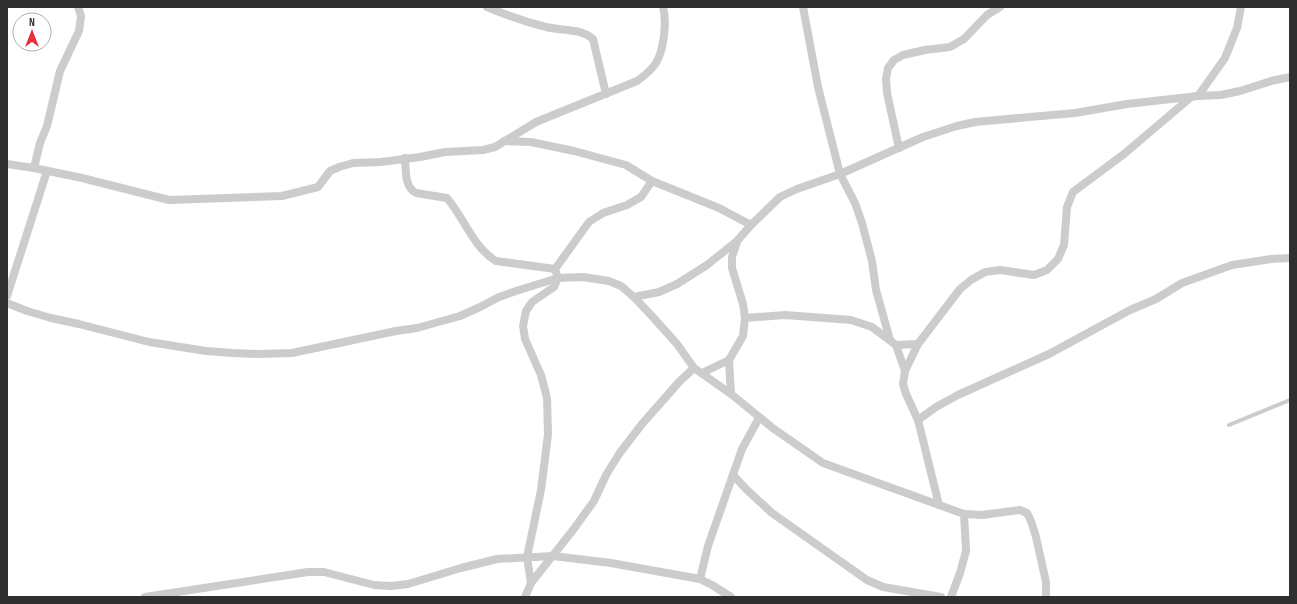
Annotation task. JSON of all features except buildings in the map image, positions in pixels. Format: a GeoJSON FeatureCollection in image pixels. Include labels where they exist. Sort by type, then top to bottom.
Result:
{"type":"FeatureCollection","features":[{"type":"Feature","properties":{"kind":"street"},"geometry":{"type":"LineString","coordinates":[[34,168],[40,144],[47,126],[60,71],[79,31],[81,16],[78,7]]}},
{"type":"Feature","properties":{"kind":"street"},"geometry":{"type":"LineString","coordinates":[[487,7],[525,22],[548,28],[579,32],[589,35],[593,40],[606,94]]}},
{"type":"Feature","properties":{"kind":"street"},"geometry":{"type":"LineString","coordinates":[[7,164],[34,168],[169,200],[230,197],[259,198],[282,196],[318,187],[330,171],[353,163],[381,162],[445,152],[495,148],[536,122],[637,81],[650,72],[657,62],[663,45],[666,15],[663,7]]}},
{"type":"Feature","properties":{"kind":"street"},"geometry":{"type":"LineString","coordinates":[[803,7],[818,87],[840,174],[855,203],[862,223],[872,261],[876,290],[893,342],[905,371]]}},
{"type":"Feature","properties":{"kind":"street"},"geometry":{"type":"LineString","coordinates":[[899,148],[887,93],[888,68],[894,60],[903,55],[925,50],[950,47],[964,39],[987,15],[1000,7]]}},
{"type":"Feature","properties":{"kind":"street"},"geometry":{"type":"LineString","coordinates":[[939,505],[918,420],[903,384],[905,371],[918,344],[960,289],[971,280],[985,272],[1000,270],[1034,275],[1047,270],[1058,258],[1064,245],[1067,207],[1073,192],[1124,154],[1195,96],[1225,58],[1237,28],[1241,7]]}},
{"type":"Feature","properties":{"kind":"street"},"geometry":{"type":"LineString","coordinates":[[634,298],[659,292],[677,284],[707,265],[737,241],[780,197],[797,189],[840,174],[923,137],[975,122],[1075,113],[1127,104],[1195,96],[1222,95],[1290,77]]}},
{"type":"Feature","properties":{"kind":"street"},"geometry":{"type":"LineString","coordinates":[[504,141],[531,142],[574,151],[626,165],[652,181],[719,208],[752,225]]}},
{"type":"Feature","properties":{"kind":"street"},"geometry":{"type":"LineString","coordinates":[[405,158],[408,185],[411,190],[416,193],[447,198],[476,242],[488,256],[496,261],[555,268]]}},
{"type":"Feature","properties":{"kind":"street"},"geometry":{"type":"LineString","coordinates":[[7,296],[47,171]]}},
{"type":"Feature","properties":{"kind":"street"},"geometry":{"type":"LineString","coordinates":[[555,268],[589,222],[603,213],[627,205],[641,197],[652,181]]}},
{"type":"Feature","properties":{"kind":"street"},"geometry":{"type":"LineString","coordinates":[[731,394],[729,360],[743,336],[746,318],[732,268],[732,257],[737,241]]}},
{"type":"Feature","properties":{"kind":"street"},"geometry":{"type":"LineString","coordinates":[[918,420],[936,407],[958,395],[1049,354],[1182,283],[1232,265],[1271,259],[1290,258]]}},
{"type":"Feature","properties":{"kind":"street"},"geometry":{"type":"LineString","coordinates":[[531,583],[527,557],[541,490],[548,434],[547,398],[541,375],[525,339],[523,326],[526,311],[532,302],[554,287],[558,278],[555,268]]}},
{"type":"Feature","properties":{"kind":"street"},"geometry":{"type":"LineString","coordinates":[[7,303],[26,312],[149,342],[206,351],[259,354],[292,353],[417,328],[460,316],[480,308],[499,297],[558,278],[583,277],[609,281],[621,286],[634,298],[677,344],[694,368],[731,394],[759,418],[795,445],[823,463],[964,514],[982,515],[1020,510],[1027,513],[1036,537],[1046,582],[1046,597]]}},
{"type":"Feature","properties":{"kind":"street"},"geometry":{"type":"LineString","coordinates":[[746,318],[785,315],[851,320],[872,327],[893,342],[918,344]]}},
{"type":"Feature","properties":{"kind":"street"},"geometry":{"type":"LineString","coordinates":[[702,373],[729,360]]}},
{"type":"Feature","properties":{"kind":"street"},"geometry":{"type":"LineString","coordinates":[[525,597],[531,583],[594,501],[606,475],[619,454],[642,424],[694,368]]}},
{"type":"Feature","properties":{"kind":"street"},"geometry":{"type":"LineString","coordinates":[[700,579],[708,546],[742,449],[759,418]]}},
{"type":"Feature","properties":{"kind":"street"},"geometry":{"type":"LineString","coordinates":[[733,475],[772,513],[867,580],[883,587],[941,597]]}},
{"type":"Feature","properties":{"kind":"street"},"geometry":{"type":"LineString","coordinates":[[951,597],[966,551],[964,514]]}},
{"type":"Feature","properties":{"kind":"street"},"geometry":{"type":"LineString","coordinates":[[145,597],[308,572],[324,572],[374,586],[391,586],[408,584],[497,559],[553,556],[611,563],[700,579],[731,597]]}},
{"type":"Feature","properties":{"kind":"lane"},"geometry":{"type":"LineString","coordinates":[[1229,425],[1290,400]]}}]}
